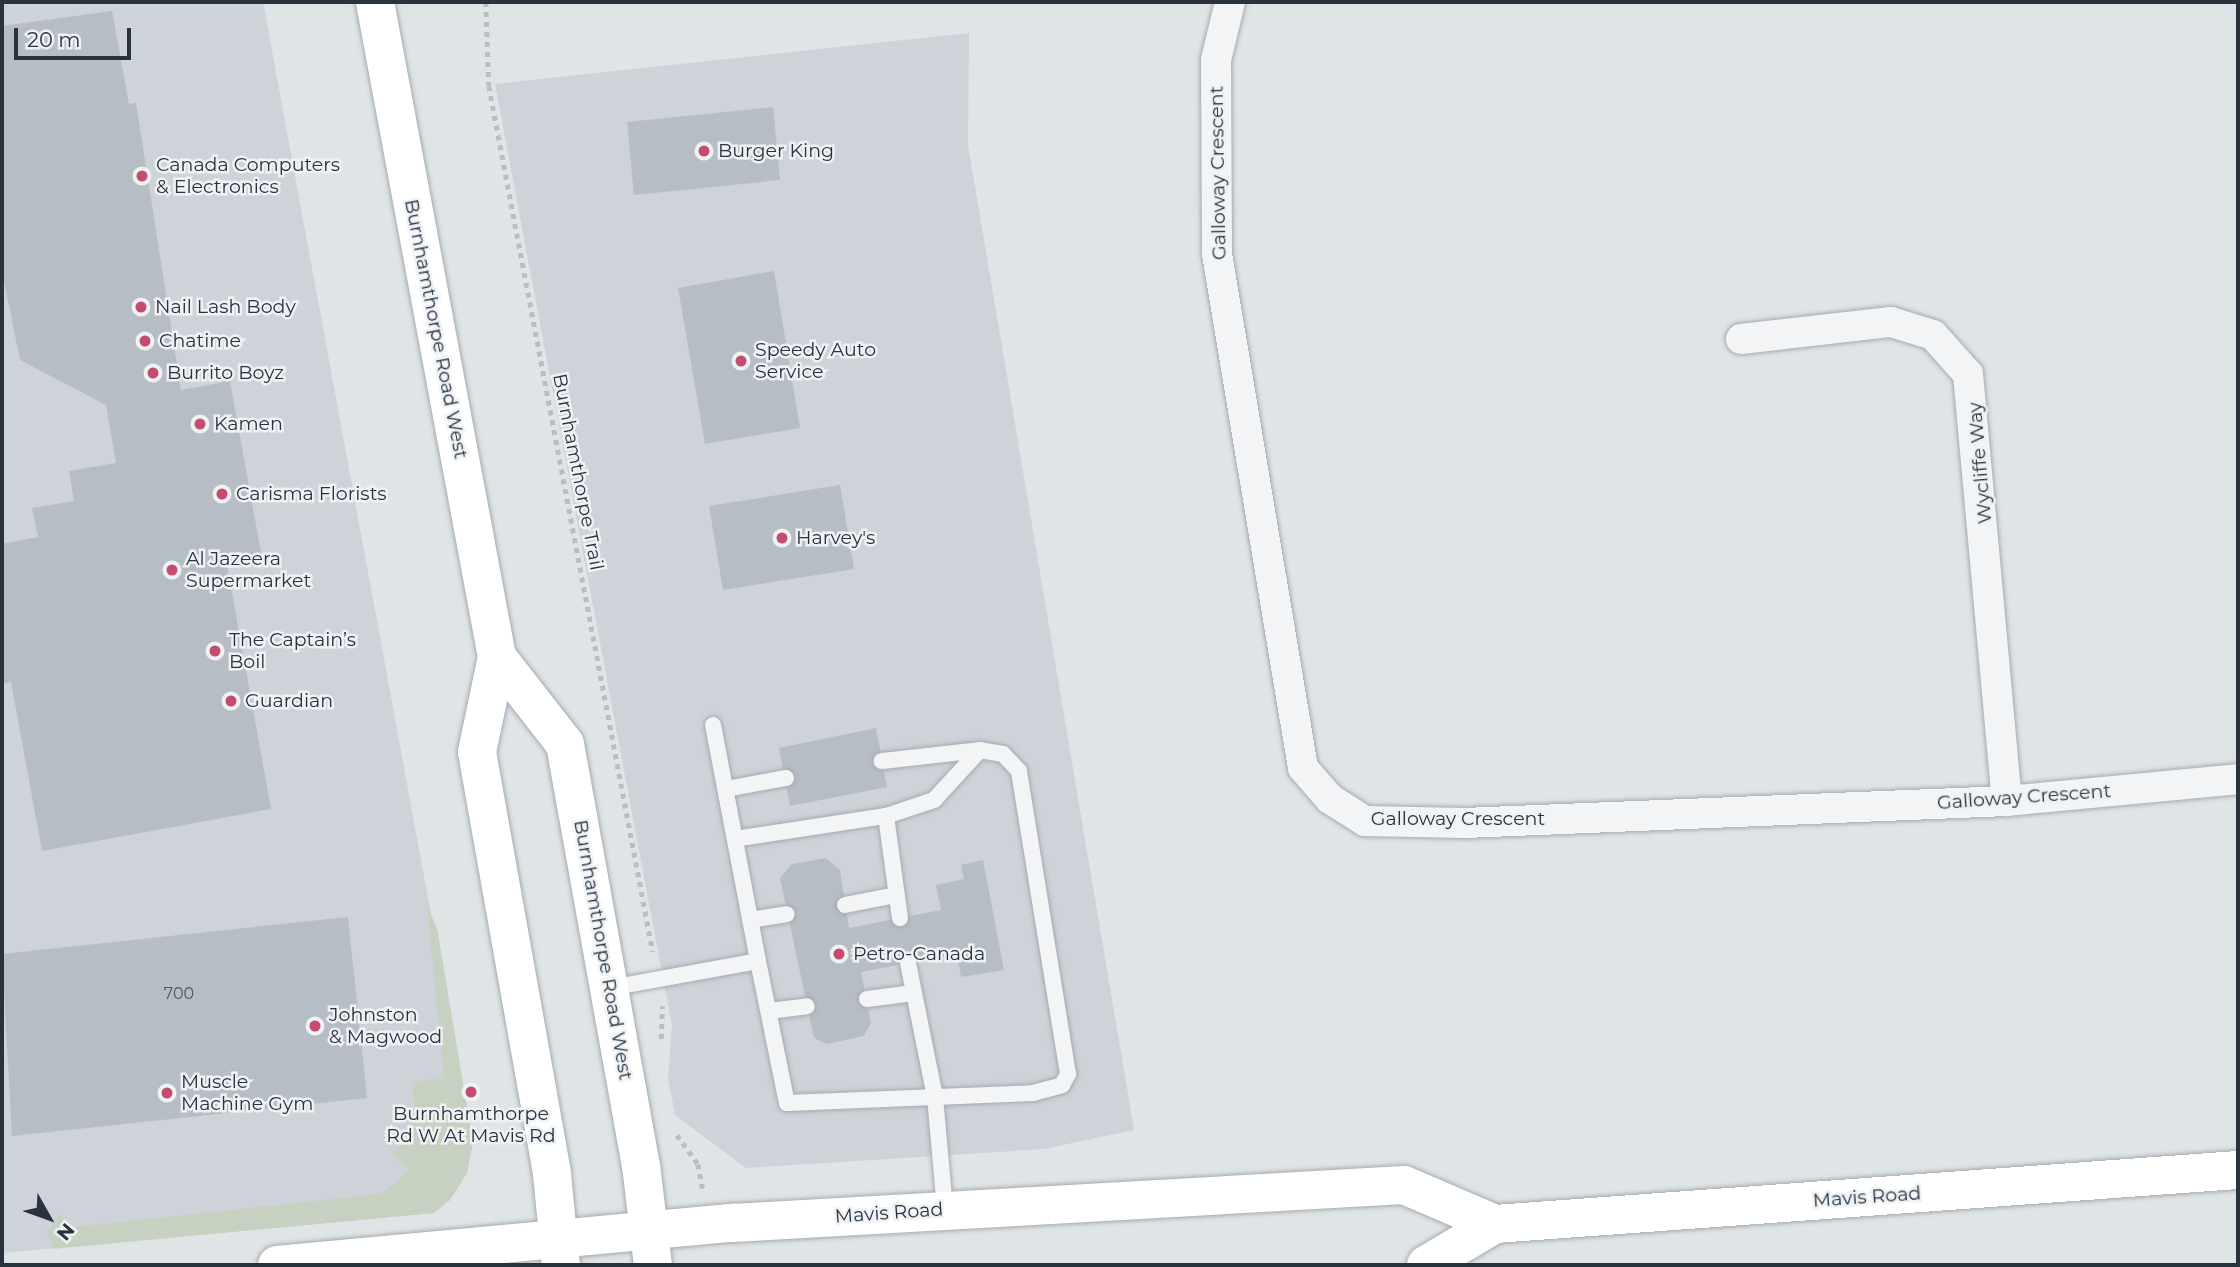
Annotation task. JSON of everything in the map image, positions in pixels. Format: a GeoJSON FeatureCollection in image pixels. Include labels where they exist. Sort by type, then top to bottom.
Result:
{"type":"FeatureCollection","features":[{"type":"Feature","properties":{"kind":"main road","name":"Burnhamthorpe Road West"},"geometry":{"type":"LineString","coordinates":[[375,2],[497,657],[477,752],[560,1252]]}},
{"type":"Feature","properties":{"kind":"main road","name":"Burnhamthorpe Road West"},"geometry":{"type":"LineString","coordinates":[[497,657],[565,744],[610,988],[651,1248]]}},
{"type":"Feature","properties":{"kind":"main road","name":"Mavis Road"},"geometry":{"type":"LineString","coordinates":[[1426,1265],[1495,1224],[2238,1170]]}},
{"type":"Feature","properties":{"kind":"main road","name":"Mavis Road"},"geometry":{"type":"LineString","coordinates":[[277,1265],[651,1248],[945,1209],[1404,1185],[1495,1224]]}},
{"type":"Feature","properties":{"kind":"street","name":"Galloway Crescent"},"geometry":{"type":"LineString","coordinates":[[1230,2],[1216,60],[1217,254],[1303,768],[1330,799],[1365,821],[1402,823],[2007,801],[2238,779]]}},
{"type":"Feature","properties":{"kind":"street","name":"Wycliffe Way"},"geometry":{"type":"LineString","coordinates":[[1741,339],[1891,322],[1933,335],[1969,374],[2007,801]]}},
{"type":"Feature","properties":{"kind":"lane"},"geometry":{"type":"LineString","coordinates":[[713,725],[787,1103],[1033,1093],[1062,1085],[1068,1074],[1019,771],[1003,754],[980,750],[882,761]]}},
{"type":"Feature","properties":{"kind":"lane"},"geometry":{"type":"LineString","coordinates":[[734,839],[886,816],[934,800],[980,750]]}},
{"type":"Feature","properties":{"kind":"lane"},"geometry":{"type":"LineString","coordinates":[[726,789],[786,778]]}},
{"type":"Feature","properties":{"kind":"lane"},"geometry":{"type":"LineString","coordinates":[[886,816],[900,918]]}},
{"type":"Feature","properties":{"kind":"lane"},"geometry":{"type":"LineString","coordinates":[[845,905],[896,895]]}},
{"type":"Feature","properties":{"kind":"lane"},"geometry":{"type":"LineString","coordinates":[[750,920],[787,914]]}},
{"type":"Feature","properties":{"kind":"lane"},"geometry":{"type":"LineString","coordinates":[[610,988],[758,961]]}},
{"type":"Feature","properties":{"kind":"lane"},"geometry":{"type":"LineString","coordinates":[[908,963],[934,1097],[945,1209]]}},
{"type":"Feature","properties":{"kind":"lane"},"geometry":{"type":"LineString","coordinates":[[867,999],[914,993]]}},
{"type":"Feature","properties":{"kind":"lane"},"geometry":{"type":"LineString","coordinates":[[769,1011],[807,1006]]}},
{"type":"Feature","properties":{"kind":"path","name":"Burnhamthorpe Trail"},"geometry":{"type":"LineString","coordinates":[[486,2],[489,86],[652,947]]}},
{"type":"Feature","properties":{"kind":"shaded area"},"geometry":{"type":"Polygon","coordinates":[[[2,2],[263,2],[473,1142],[467,1173],[434,1213],[2,1253],[2,2]]]}},
{"type":"Feature","properties":{"kind":"shaded area"},"geometry":{"type":"Polygon","coordinates":[[[969,33],[968,145],[1134,1130],[1044,1149],[746,1168],[675,1115],[668,1078],[672,1026],[495,84],[969,33]]]}},
{"type":"Feature","properties":{"kind":"green space"},"geometry":{"type":"Polygon","coordinates":[[[427,906],[437,928],[473,1142],[467,1173],[450,1200],[434,1213],[53,1249],[47,1232],[62,1212],[64,1228],[380,1194],[395,1184],[409,1169],[392,1155],[408,1138],[415,1115],[412,1082],[444,1078],[427,906]]]}},
{"type":"Feature","properties":{"kind":"building"},"geometry":{"type":"Polygon","coordinates":[[[112,11],[129,104],[136,103],[181,390],[230,381],[262,558],[227,565],[271,809],[42,851],[11,682],[2,684],[2,544],[38,537],[32,508],[74,501],[69,471],[116,463],[106,405],[20,360],[2,271],[2,26],[112,11]]]}},
{"type":"Feature","properties":{"kind":"building","name":"Burger King"},"geometry":{"type":"Polygon","coordinates":[[[773,107],[780,180],[634,195],[627,122],[773,107]]]}},
{"type":"Feature","properties":{"kind":"building"},"geometry":{"type":"Polygon","coordinates":[[[774,271],[800,428],[705,444],[678,288],[774,271]]]}},
{"type":"Feature","properties":{"kind":"building","name":"Harvey's"},"geometry":{"type":"Polygon","coordinates":[[[840,485],[854,569],[723,590],[709,506],[840,485]]]}},
{"type":"Feature","properties":{"kind":"building"},"geometry":{"type":"Polygon","coordinates":[[[876,728],[887,787],[790,806],[779,748],[876,728]]]}},
{"type":"Feature","properties":{"kind":"building"},"geometry":{"type":"Polygon","coordinates":[[[826,858],[840,870],[849,928],[941,910],[936,885],[964,879],[961,865],[983,860],[1004,970],[961,977],[957,954],[861,972],[871,1023],[864,1036],[827,1044],[814,1038],[780,878],[792,864],[826,858]]]}},
{"type":"Feature","properties":{"kind":"building"},"geometry":{"type":"Polygon","coordinates":[[[348,917],[367,1098],[12,1136],[2,954],[348,917]]]}},
{"type":"Feature","properties":{"kind":"place","name":"Burger King"},"geometry":{"type":"Point","coordinates":[704,151]}},
{"type":"Feature","properties":{"kind":"place","name":"Canada Computers & Electronics"},"geometry":{"type":"Point","coordinates":[142,176]}},
{"type":"Feature","properties":{"kind":"place","name":"Nail Lash Body"},"geometry":{"type":"Point","coordinates":[141,307]}},
{"type":"Feature","properties":{"kind":"place","name":"Chatime"},"geometry":{"type":"Point","coordinates":[145,341]}},
{"type":"Feature","properties":{"kind":"place","name":"Speedy Auto Service"},"geometry":{"type":"Point","coordinates":[741,361]}},
{"type":"Feature","properties":{"kind":"place","name":"Burrito Boyz"},"geometry":{"type":"Point","coordinates":[153,373]}},
{"type":"Feature","properties":{"kind":"place","name":"Kamen"},"geometry":{"type":"Point","coordinates":[200,424]}},
{"type":"Feature","properties":{"kind":"place","name":"Carisma Florists"},"geometry":{"type":"Point","coordinates":[222,494]}},
{"type":"Feature","properties":{"kind":"place","name":"Harvey's"},"geometry":{"type":"Point","coordinates":[782,538]}},
{"type":"Feature","properties":{"kind":"place","name":"Al Jazeera Supermarket"},"geometry":{"type":"Point","coordinates":[172,570]}},
{"type":"Feature","properties":{"kind":"place","name":"The Captain’s Boil"},"geometry":{"type":"Point","coordinates":[215,651]}},
{"type":"Feature","properties":{"kind":"place","name":"Guardian"},"geometry":{"type":"Point","coordinates":[231,701]}},
{"type":"Feature","properties":{"kind":"place","name":"Petro-Canada"},"geometry":{"type":"Point","coordinates":[839,954]}},
{"type":"Feature","properties":{"kind":"place","name":"Johnston & Magwood"},"geometry":{"type":"Point","coordinates":[315,1026]}},
{"type":"Feature","properties":{"kind":"place","name":"Burnhamthorpe Rd W At Mavis Rd"},"geometry":{"type":"Point","coordinates":[471,1092]}},
{"type":"Feature","properties":{"kind":"place","name":"Muscle Machine Gym"},"geometry":{"type":"Point","coordinates":[167,1093]}}]}
